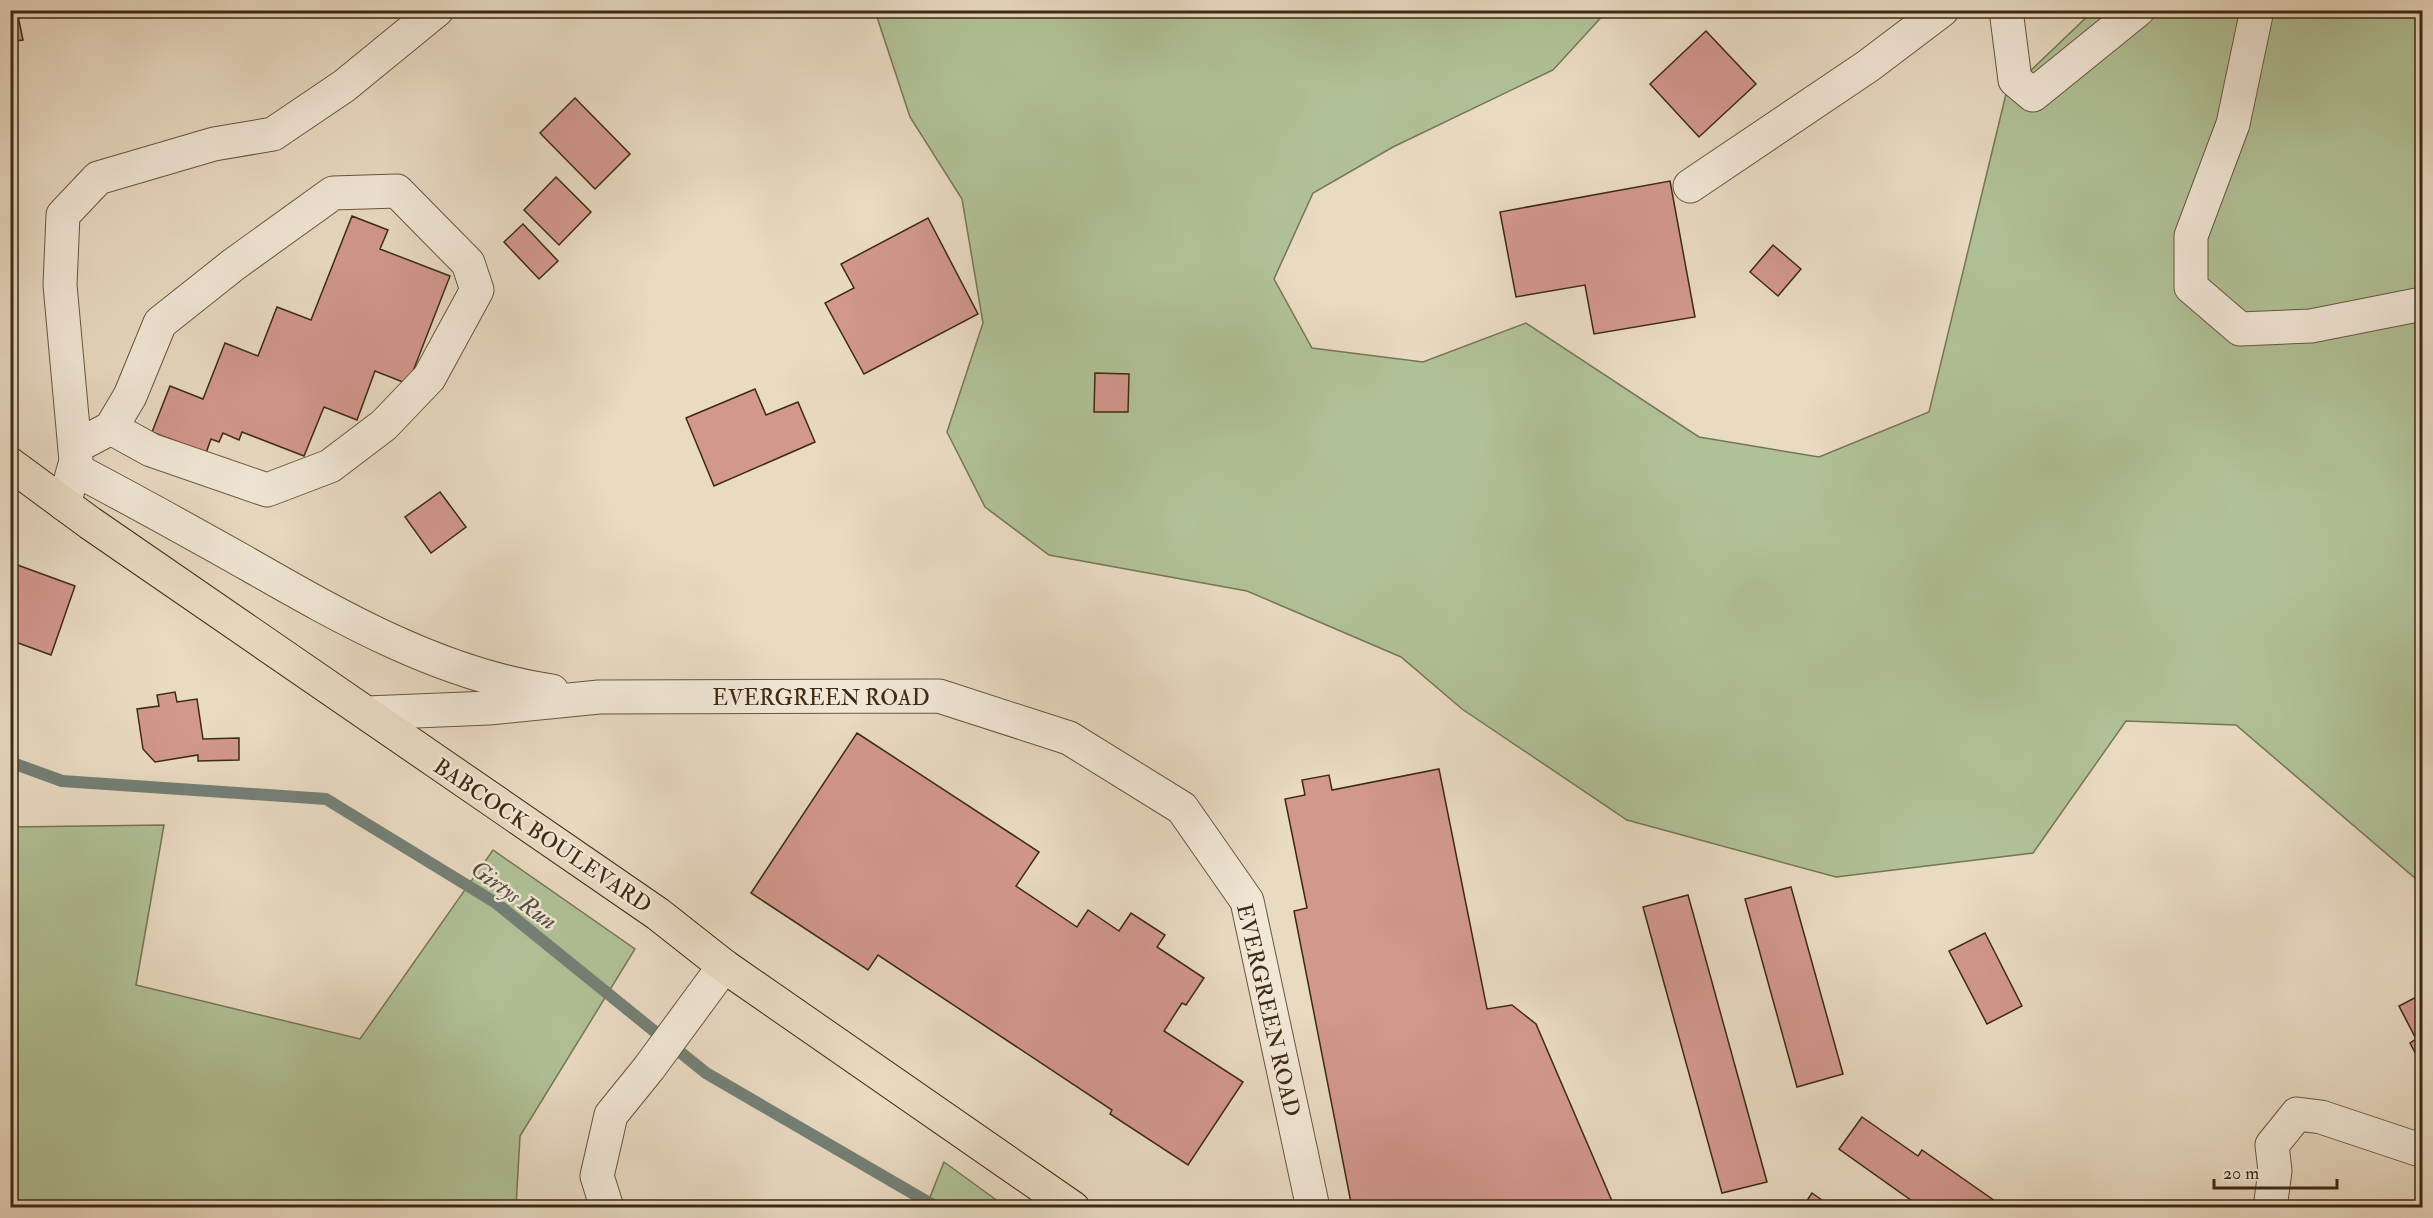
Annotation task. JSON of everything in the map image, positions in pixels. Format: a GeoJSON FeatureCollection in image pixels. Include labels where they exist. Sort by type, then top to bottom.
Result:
{"type":"FeatureCollection","features":[{"type":"Feature","properties":{"kind":"main road","name":"BABCOCK BOULEVARD"},"geometry":{"type":"LineString","coordinates":[[10,464],[64,504],[658,914],[724,966],[1073,1208]]}},
{"type":"Feature","properties":{"kind":"street"},"geometry":{"type":"LineString","coordinates":[[64,504],[74,458],[60,285],[63,215],[98,178],[214,144],[273,134],[344,86],[437,10]]}},
{"type":"Feature","properties":{"kind":"street"},"geometry":{"type":"LineString","coordinates":[[1690,186],[1868,66],[1942,10]]}},
{"type":"Feature","properties":{"kind":"street"},"geometry":{"type":"LineString","coordinates":[[2006,10],[2015,80],[2033,95],[2138,10]]}},
{"type":"Feature","properties":{"kind":"street"},"geometry":{"type":"LineString","coordinates":[[2257,10],[2233,124],[2191,236],[2191,287],[2240,329],[2311,326],[2422,304]]}},
{"type":"Feature","properties":{"kind":"street"},"geometry":{"type":"LineString","coordinates":[[74,458],[111,428],[130,396],[160,323],[233,265],[333,193],[397,191],[468,262],[477,290],[429,378],[384,425],[330,466],[267,490],[151,450],[111,428]]}},
{"type":"Feature","properties":{"kind":"street"},"geometry":{"type":"LineString","coordinates":[[74,458],[350,622],[447,664],[525,687],[599,697]]}},
{"type":"Feature","properties":{"kind":"street","name":"EVERGREEN ROAD"},"geometry":{"type":"LineString","coordinates":[[367,713],[489,708],[599,697],[939,696],[1069,738],[1182,808],[1247,900],[1313,1208]]}},
{"type":"Feature","properties":{"kind":"street"},"geometry":{"type":"LineString","coordinates":[[607,1208],[597,1176],[611,1115],[649,1068],[724,966]]}},
{"type":"Feature","properties":{"kind":"street"},"geometry":{"type":"LineString","coordinates":[[2270,1208],[2275,1171],[2272,1144],[2297,1114],[2321,1117],[2417,1149]]}},
{"type":"Feature","properties":{"kind":"green space"},"geometry":{"type":"Polygon","coordinates":[[[875,11],[1607,11],[1553,70],[1393,147],[1313,193],[1274,279],[1312,348],[1423,362],[1526,323],[1699,437],[1819,457],[1929,412],[2006,94],[2093,11],[2422,11],[2422,884],[2236,725],[2126,721],[2033,853],[1836,877],[1627,820],[1462,709],[1401,657],[1247,591],[1049,555],[985,507],[947,432],[983,323],[962,199],[910,117],[875,11]]]}},
{"type":"Feature","properties":{"kind":"green space"},"geometry":{"type":"Polygon","coordinates":[[[164,825],[136,985],[360,1039],[493,850],[635,949],[520,1136],[516,1207],[11,1207],[11,827],[164,825]]]}},
{"type":"Feature","properties":{"kind":"green space"},"geometry":{"type":"Polygon","coordinates":[[[944,1162],[1006,1207],[926,1207],[944,1162]]]}},
{"type":"Feature","properties":{"kind":"building"},"geometry":{"type":"Polygon","coordinates":[[[17,11],[23,40],[15,41],[17,54],[10,56],[10,13],[17,11]]]}},
{"type":"Feature","properties":{"kind":"building"},"geometry":{"type":"Polygon","coordinates":[[[1706,31],[1756,84],[1699,137],[1650,84],[1706,31]]]}},
{"type":"Feature","properties":{"kind":"building"},"geometry":{"type":"Polygon","coordinates":[[[575,98],[630,154],[595,189],[540,133],[575,98]]]}},
{"type":"Feature","properties":{"kind":"building"},"geometry":{"type":"Polygon","coordinates":[[[556,177],[591,212],[559,245],[524,210],[556,177]]]}},
{"type":"Feature","properties":{"kind":"building"},"geometry":{"type":"Polygon","coordinates":[[[1670,181],[1695,317],[1594,334],[1585,285],[1516,297],[1500,212],[1670,181]]]}},
{"type":"Feature","properties":{"kind":"building"},"geometry":{"type":"Polygon","coordinates":[[[352,216],[388,230],[380,249],[450,276],[408,384],[375,371],[357,420],[324,407],[304,456],[242,432],[239,440],[223,433],[219,442],[211,439],[206,453],[152,432],[170,386],[203,399],[225,343],[258,356],[277,307],[311,320],[352,216]]]}},
{"type":"Feature","properties":{"kind":"building"},"geometry":{"type":"Polygon","coordinates":[[[928,218],[978,314],[864,374],[825,303],[854,288],[841,264],[928,218]]]}},
{"type":"Feature","properties":{"kind":"building"},"geometry":{"type":"Polygon","coordinates":[[[523,224],[558,261],[539,279],[504,242],[523,224]]]}},
{"type":"Feature","properties":{"kind":"building"},"geometry":{"type":"Polygon","coordinates":[[[1773,245],[1801,269],[1778,296],[1750,272],[1773,245]]]}},
{"type":"Feature","properties":{"kind":"building"},"geometry":{"type":"Polygon","coordinates":[[[1095,373],[1129,374],[1128,412],[1094,412],[1095,373]]]}},
{"type":"Feature","properties":{"kind":"building"},"geometry":{"type":"Polygon","coordinates":[[[755,389],[766,415],[798,402],[815,442],[714,486],[686,418],[755,389]]]}},
{"type":"Feature","properties":{"kind":"building"},"geometry":{"type":"Polygon","coordinates":[[[440,492],[466,527],[431,553],[405,517],[440,492]]]}},
{"type":"Feature","properties":{"kind":"building"},"geometry":{"type":"Polygon","coordinates":[[[12,563],[75,586],[51,655],[10,640],[12,563]]]}},
{"type":"Feature","properties":{"kind":"building"},"geometry":{"type":"Polygon","coordinates":[[[175,692],[177,702],[197,699],[203,739],[239,738],[239,760],[198,761],[198,755],[155,762],[143,749],[137,709],[159,706],[157,695],[175,692]]]}},
{"type":"Feature","properties":{"kind":"building"},"geometry":{"type":"Polygon","coordinates":[[[857,733],[1039,852],[1016,886],[1077,927],[1088,910],[1119,931],[1131,913],[1165,935],[1157,947],[1204,978],[1186,1005],[1182,1003],[1164,1031],[1243,1082],[1188,1165],[1110,1114],[1112,1110],[878,955],[868,970],[751,893],[857,733]]]}},
{"type":"Feature","properties":{"kind":"building"},"geometry":{"type":"Polygon","coordinates":[[[1439,769],[1487,1009],[1512,1005],[1536,1024],[1615,1208],[1352,1208],[1294,911],[1307,908],[1285,799],[1305,795],[1302,780],[1329,775],[1332,790],[1439,769]]]}},
{"type":"Feature","properties":{"kind":"building"},"geometry":{"type":"Polygon","coordinates":[[[1791,887],[1843,1074],[1797,1087],[1745,899],[1791,887]]]}},
{"type":"Feature","properties":{"kind":"building"},"geometry":{"type":"Polygon","coordinates":[[[1688,895],[1767,1182],[1722,1193],[1643,907],[1688,895]]]}},
{"type":"Feature","properties":{"kind":"building"},"geometry":{"type":"Polygon","coordinates":[[[1985,933],[2022,1006],[1987,1024],[1949,951],[1985,933]]]}},
{"type":"Feature","properties":{"kind":"building"},"geometry":{"type":"Polygon","coordinates":[[[2422,994],[2422,1058],[2419,1060],[2410,1043],[2416,1039],[2399,1006],[2422,994]]]}},
{"type":"Feature","properties":{"kind":"building"},"geometry":{"type":"Polygon","coordinates":[[[1862,1117],[1918,1156],[1922,1150],[2005,1208],[1922,1208],[1839,1149],[1862,1117]]]}},
{"type":"Feature","properties":{"kind":"building"},"geometry":{"type":"Polygon","coordinates":[[[1812,1193],[1833,1208],[1802,1208],[1812,1193]]]}},
{"type":"Feature","properties":{"kind":"waterway","name":"Girtys Run"},"geometry":{"type":"LineString","coordinates":[[10,762],[62,781],[326,799],[496,903],[706,1073],[938,1208]]}}]}
